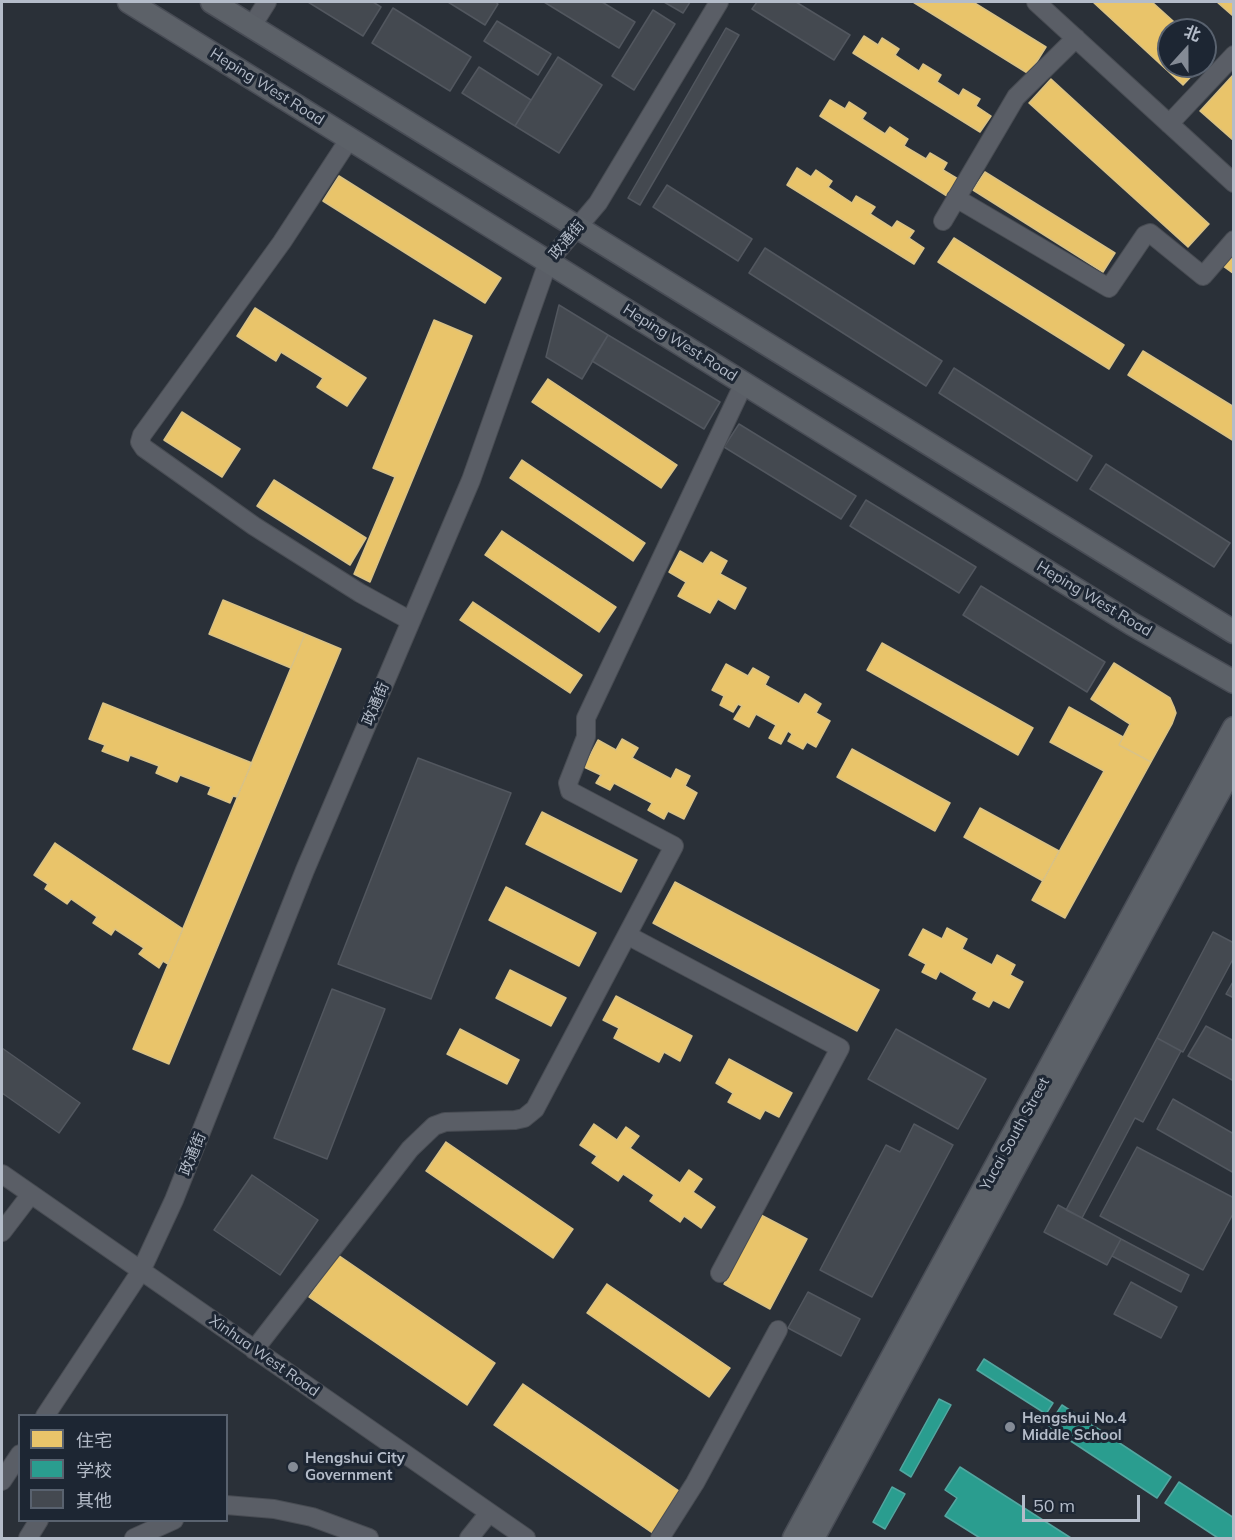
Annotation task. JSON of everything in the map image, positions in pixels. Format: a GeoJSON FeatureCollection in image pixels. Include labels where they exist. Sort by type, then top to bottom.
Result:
{"type":"FeatureCollection","features":[{"type":"Feature","properties":{"kind":"main road","name":"Heping West Road"},"geometry":{"type":"LineString","coordinates":[[129,2],[1132,624],[1233,682]]}},
{"type":"Feature","properties":{"kind":"main road"},"geometry":{"type":"LineString","coordinates":[[212,2],[1233,632]]}},
{"type":"Feature","properties":{"kind":"main road","name":"Yucai South Street"},"geometry":{"type":"LineString","coordinates":[[794,1539],[1233,728]]}},
{"type":"Feature","properties":{"kind":"main road","name":"Yucai South Street"},"geometry":{"type":"LineString","coordinates":[[813,1539],[1233,764]]}},
{"type":"Feature","properties":{"kind":"street"},"geometry":{"type":"LineString","coordinates":[[252,26],[267,2]]}},
{"type":"Feature","properties":{"kind":"street","name":"政通街"},"geometry":{"type":"LineString","coordinates":[[46,1414],[141,1271],[174,1200],[305,870],[471,480],[548,261],[598,203],[719,2]]}},
{"type":"Feature","properties":{"kind":"street"},"geometry":{"type":"LineString","coordinates":[[1036,2],[1233,183]]}},
{"type":"Feature","properties":{"kind":"street"},"geometry":{"type":"LineString","coordinates":[[943,220],[1016,97],[1076,38]]}},
{"type":"Feature","properties":{"kind":"street"},"geometry":{"type":"LineString","coordinates":[[1169,124],[1233,55]]}},
{"type":"Feature","properties":{"kind":"street"},"geometry":{"type":"LineString","coordinates":[[350,138],[282,242],[142,435],[140,442],[144,448],[254,526],[360,593],[411,621]]}},
{"type":"Feature","properties":{"kind":"street"},"geometry":{"type":"LineString","coordinates":[[956,198],[1109,288],[1145,234],[1150,233],[1203,276],[1233,240]]}},
{"type":"Feature","properties":{"kind":"street"},"geometry":{"type":"LineString","coordinates":[[254,1350],[410,1149],[434,1126],[445,1122],[515,1120],[524,1118],[535,1108],[674,846],[570,791],[568,783],[586,737],[586,718],[744,383]]}},
{"type":"Feature","properties":{"kind":"street"},"geometry":{"type":"LineString","coordinates":[[627,935],[840,1048],[720,1273]]}},
{"type":"Feature","properties":{"kind":"street","name":"Xinhua West Road"},"geometry":{"type":"LineString","coordinates":[[2,1174],[526,1539]]}},
{"type":"Feature","properties":{"kind":"street"},"geometry":{"type":"LineString","coordinates":[[2,1232],[31,1194]]}},
{"type":"Feature","properties":{"kind":"street"},"geometry":{"type":"LineString","coordinates":[[660,1539],[695,1483],[778,1330]]}},
{"type":"Feature","properties":{"kind":"street"},"geometry":{"type":"LineString","coordinates":[[2,1481],[18,1457]]}},
{"type":"Feature","properties":{"kind":"street"},"geometry":{"type":"LineString","coordinates":[[228,1505],[274,1509],[312,1517],[369,1539]]}},
{"type":"Feature","properties":{"kind":"street"},"geometry":{"type":"LineString","coordinates":[[469,1539],[489,1513]]}},
{"type":"Feature","properties":{"kind":"street"},"geometry":{"type":"LineString","coordinates":[[28,1539],[38,1522]]}},
{"type":"Feature","properties":{"kind":"street"},"geometry":{"type":"LineString","coordinates":[[134,1539],[172,1522]]}},
{"type":"Feature","properties":{"kind":"building: 住宅"},"geometry":{"type":"Polygon","coordinates":[[[913,2],[973,2],[1046,47],[1029,74],[913,2]]]}},
{"type":"Feature","properties":{"kind":"building: 住宅"},"geometry":{"type":"Polygon","coordinates":[[[1093,2],[1152,2],[1170,18],[1157,18],[1157,61],[1093,2]]]}},
{"type":"Feature","properties":{"kind":"building: 住宅"},"geometry":{"type":"Polygon","coordinates":[[[1217,2],[1234,2],[1234,15],[1233,16],[1217,2]]]}},
{"type":"Feature","properties":{"kind":"building: 住宅"},"geometry":{"type":"Polygon","coordinates":[[[864,36],[878,45],[882,38],[899,49],[895,55],[919,71],[923,64],[941,75],[937,82],[959,96],[963,89],[980,99],[976,106],[991,116],[980,132],[853,53],[864,36]]]}},
{"type":"Feature","properties":{"kind":"building: 住宅"},"geometry":{"type":"Polygon","coordinates":[[[1234,74],[1234,141],[1200,111],[1234,74]]]}},
{"type":"Feature","properties":{"kind":"building: 住宅"},"geometry":{"type":"Polygon","coordinates":[[[1175,78],[1190,78],[1183,85],[1175,78]]]}},
{"type":"Feature","properties":{"kind":"building: 住宅"},"geometry":{"type":"Polygon","coordinates":[[[1051,79],[1209,224],[1188,247],[1029,103],[1051,79]]]}},
{"type":"Feature","properties":{"kind":"building: 住宅"},"geometry":{"type":"Polygon","coordinates":[[[830,100],[845,109],[849,102],[866,113],[862,119],[885,134],[890,127],[908,139],[904,146],[926,159],[930,153],[947,163],[943,170],[958,179],[947,196],[820,116],[830,100]]]}},
{"type":"Feature","properties":{"kind":"building: 住宅"},"geometry":{"type":"Polygon","coordinates":[[[797,168],[811,177],[816,170],[832,181],[828,187],[852,203],[856,196],[875,207],[870,214],[892,228],[897,221],[914,231],[909,238],[924,248],[914,264],[787,185],[797,168]]]}},
{"type":"Feature","properties":{"kind":"building: 住宅"},"geometry":{"type":"Polygon","coordinates":[[[985,172],[1115,253],[1103,272],[973,190],[985,172]]]}},
{"type":"Feature","properties":{"kind":"building: 住宅"},"geometry":{"type":"Polygon","coordinates":[[[339,176],[501,278],[485,303],[323,201],[339,176]]]}},
{"type":"Feature","properties":{"kind":"building: 住宅"},"geometry":{"type":"Polygon","coordinates":[[[954,238],[1124,345],[1109,369],[938,262],[954,238]]]}},
{"type":"Feature","properties":{"kind":"building: 住宅"},"geometry":{"type":"Polygon","coordinates":[[[1234,254],[1234,274],[1223,266],[1234,254]]]}},
{"type":"Feature","properties":{"kind":"building: 住宅"},"geometry":{"type":"Polygon","coordinates":[[[255,308],[366,378],[347,406],[317,387],[323,378],[281,352],[276,361],[237,336],[255,308]]]}},
{"type":"Feature","properties":{"kind":"building: 住宅"},"geometry":{"type":"Polygon","coordinates":[[[434,320],[472,336],[370,582],[354,574],[395,477],[373,468],[434,320]]]}},
{"type":"Feature","properties":{"kind":"building: 住宅"},"geometry":{"type":"Polygon","coordinates":[[[1143,351],[1234,407],[1234,441],[1128,375],[1143,351]]]}},
{"type":"Feature","properties":{"kind":"building: 住宅"},"geometry":{"type":"Polygon","coordinates":[[[548,379],[677,465],[661,488],[532,402],[548,379]]]}},
{"type":"Feature","properties":{"kind":"building: 住宅"},"geometry":{"type":"Polygon","coordinates":[[[182,412],[240,449],[222,477],[164,440],[182,412]]]}},
{"type":"Feature","properties":{"kind":"building: 住宅"},"geometry":{"type":"Polygon","coordinates":[[[522,460],[645,543],[633,561],[510,478],[522,460]]]}},
{"type":"Feature","properties":{"kind":"building: 住宅"},"geometry":{"type":"Polygon","coordinates":[[[274,480],[366,538],[350,565],[257,506],[274,480]]]}},
{"type":"Feature","properties":{"kind":"building: 住宅"},"geometry":{"type":"Polygon","coordinates":[[[502,531],[616,607],[599,632],[485,555],[502,531]]]}},
{"type":"Feature","properties":{"kind":"building: 住宅"},"geometry":{"type":"Polygon","coordinates":[[[680,551],[703,564],[711,552],[727,561],[720,574],[746,588],[735,609],[718,599],[710,613],[678,596],[686,582],[669,572],[680,551]]]}},
{"type":"Feature","properties":{"kind":"building: 住宅"},"geometry":{"type":"Polygon","coordinates":[[[223,600],[305,634],[291,668],[209,634],[223,600]]]}},
{"type":"Feature","properties":{"kind":"building: 住宅"},"geometry":{"type":"Polygon","coordinates":[[[473,602],[582,675],[570,693],[460,620],[473,602]]]}},
{"type":"Feature","properties":{"kind":"building: 住宅"},"geometry":{"type":"Polygon","coordinates":[[[305,634],[341,649],[169,1064],[133,1049],[305,634]]]}},
{"type":"Feature","properties":{"kind":"building: 住宅"},"geometry":{"type":"Polygon","coordinates":[[[882,643],[1033,728],[1018,755],[867,670],[882,643]]]}},
{"type":"Feature","properties":{"kind":"building: 住宅"},"geometry":{"type":"Polygon","coordinates":[[[1114,663],[1170,698],[1174,707],[1176,713],[1172,724],[1151,762],[1119,745],[1130,724],[1091,699],[1114,663]]]}},
{"type":"Feature","properties":{"kind":"building: 住宅"},"geometry":{"type":"Polygon","coordinates":[[[726,664],[748,676],[753,668],[769,677],[765,685],[799,704],[805,694],[821,704],[816,713],[830,721],[816,747],[807,742],[803,749],[788,741],[792,734],[788,731],[781,744],[769,738],[776,725],[756,714],[749,727],[734,719],[742,706],[738,704],[733,712],[720,705],[724,696],[712,690],[726,664]]]}},
{"type":"Feature","properties":{"kind":"building: 住宅"},"geometry":{"type":"Polygon","coordinates":[[[103,703],[252,763],[237,797],[233,796],[230,803],[208,794],[211,787],[180,775],[177,782],[156,773],[159,766],[130,755],[128,761],[102,751],[105,745],[89,739],[103,703]]]}},
{"type":"Feature","properties":{"kind":"building: 住宅"},"geometry":{"type":"Polygon","coordinates":[[[1069,707],[1123,737],[1119,745],[1151,762],[1065,918],[1032,900],[1104,771],[1050,742],[1069,707]]]}},
{"type":"Feature","properties":{"kind":"building: 住宅"},"geometry":{"type":"Polygon","coordinates":[[[622,739],[638,748],[632,758],[671,779],[676,769],[690,776],[685,786],[697,793],[684,819],[668,811],[664,819],[648,810],[652,803],[614,783],[610,790],[596,783],[601,775],[584,767],[598,740],[616,750],[622,739]]]}},
{"type":"Feature","properties":{"kind":"building: 住宅"},"geometry":{"type":"Polygon","coordinates":[[[852,749],[950,803],[935,831],[837,777],[852,749]]]}},
{"type":"Feature","properties":{"kind":"building: 住宅"},"geometry":{"type":"Polygon","coordinates":[[[980,808],[1059,851],[1043,881],[964,837],[980,808]]]}},
{"type":"Feature","properties":{"kind":"building: 住宅"},"geometry":{"type":"Polygon","coordinates":[[[542,812],[637,860],[621,892],[526,844],[542,812]]]}},
{"type":"Feature","properties":{"kind":"building: 住宅"},"geometry":{"type":"Polygon","coordinates":[[[55,843],[183,929],[168,964],[163,961],[159,968],[139,954],[144,948],[115,929],[111,935],[93,923],[97,917],[71,899],[67,904],[45,889],[48,884],[34,875],[55,843]]]}},
{"type":"Feature","properties":{"kind":"building: 住宅"},"geometry":{"type":"Polygon","coordinates":[[[675,882],[879,990],[857,1031],[653,923],[675,882]]]}},
{"type":"Feature","properties":{"kind":"building: 住宅"},"geometry":{"type":"Polygon","coordinates":[[[506,887],[596,933],[579,966],[489,920],[506,887]]]}},
{"type":"Feature","properties":{"kind":"building: 住宅"},"geometry":{"type":"Polygon","coordinates":[[[947,928],[967,939],[962,949],[992,965],[997,955],[1015,965],[1010,975],[1023,982],[1009,1008],[993,1000],[989,1007],[973,999],[977,992],[940,971],[936,979],[922,972],[926,964],[909,955],[923,929],[942,939],[947,928]]]}},
{"type":"Feature","properties":{"kind":"building: 住宅"},"geometry":{"type":"Polygon","coordinates":[[[510,970],[566,998],[551,1026],[496,998],[510,970]]]}},
{"type":"Feature","properties":{"kind":"building: 住宅"},"geometry":{"type":"Polygon","coordinates":[[[616,996],[692,1036],[680,1061],[664,1052],[659,1062],[614,1038],[619,1028],[603,1020],[616,996]]]}},
{"type":"Feature","properties":{"kind":"building: 住宅"},"geometry":{"type":"Polygon","coordinates":[[[460,1029],[519,1060],[507,1084],[447,1054],[460,1029]]]}},
{"type":"Feature","properties":{"kind":"building: 住宅"},"geometry":{"type":"Polygon","coordinates":[[[729,1059],[792,1093],[779,1117],[765,1110],[760,1119],[728,1102],[733,1093],[716,1083],[729,1059]]]}},
{"type":"Feature","properties":{"kind":"building: 住宅"},"geometry":{"type":"Polygon","coordinates":[[[594,1124],[617,1140],[626,1127],[639,1136],[630,1148],[680,1183],[689,1170],[702,1179],[693,1192],[715,1207],[701,1228],[684,1216],[680,1222],[650,1201],[654,1195],[623,1174],[618,1181],[592,1163],[597,1156],[580,1145],[594,1124]]]}},
{"type":"Feature","properties":{"kind":"building: 住宅"},"geometry":{"type":"Polygon","coordinates":[[[446,1142],[573,1229],[553,1258],[426,1171],[446,1142]]]}},
{"type":"Feature","properties":{"kind":"building: 住宅"},"geometry":{"type":"Polygon","coordinates":[[[761,1215],[807,1239],[770,1309],[724,1284],[761,1215]]]}},
{"type":"Feature","properties":{"kind":"building: 住宅"},"geometry":{"type":"Polygon","coordinates":[[[338,1255],[495,1363],[467,1405],[309,1297],[338,1255]]]}},
{"type":"Feature","properties":{"kind":"building: 住宅"},"geometry":{"type":"Polygon","coordinates":[[[607,1284],[730,1368],[709,1397],[587,1313],[607,1284]]]}},
{"type":"Feature","properties":{"kind":"building: 住宅"},"geometry":{"type":"Polygon","coordinates":[[[523,1384],[682,1493],[654,1534],[494,1425],[523,1384]]]}},
{"type":"Feature","properties":{"kind":"building: 学校"},"geometry":{"type":"Polygon","coordinates":[[[984,1359],[1053,1403],[1046,1414],[977,1370],[984,1359]]]}},
{"type":"Feature","properties":{"kind":"building: 学校"},"geometry":{"type":"Polygon","coordinates":[[[939,1399],[951,1405],[911,1477],[900,1470],[939,1399]]]}},
{"type":"Feature","properties":{"kind":"building: 学校"},"geometry":{"type":"Polygon","coordinates":[[[1062,1405],[1171,1477],[1157,1498],[1048,1426],[1062,1405]]]}},
{"type":"Feature","properties":{"kind":"building: 学校"},"geometry":{"type":"Polygon","coordinates":[[[960,1467],[1071,1538],[980,1538],[945,1516],[957,1498],[945,1490],[960,1467]]]}},
{"type":"Feature","properties":{"kind":"building: 学校"},"geometry":{"type":"Polygon","coordinates":[[[1179,1482],[1234,1518],[1234,1538],[1218,1538],[1165,1503],[1179,1482]]]}},
{"type":"Feature","properties":{"kind":"building: 学校"},"geometry":{"type":"Polygon","coordinates":[[[892,1487],[905,1494],[885,1529],[873,1522],[892,1487]]]}},
{"type":"Feature","properties":{"kind":"building: 其他"},"geometry":{"type":"Polygon","coordinates":[[[308,2],[373,2],[381,7],[363,36],[308,2]]]}},
{"type":"Feature","properties":{"kind":"building: 其他"},"geometry":{"type":"Polygon","coordinates":[[[448,2],[495,2],[498,4],[485,25],[448,2]]]}},
{"type":"Feature","properties":{"kind":"building: 其他"},"geometry":{"type":"Polygon","coordinates":[[[544,2],[602,2],[635,22],[619,48],[544,2]]]}},
{"type":"Feature","properties":{"kind":"building: 其他"},"geometry":{"type":"Polygon","coordinates":[[[664,2],[690,2],[683,13],[664,2]]]}},
{"type":"Feature","properties":{"kind":"building: 其他"},"geometry":{"type":"Polygon","coordinates":[[[757,2],[796,2],[850,35],[834,60],[752,9],[757,2]]]}},
{"type":"Feature","properties":{"kind":"building: 其他"},"geometry":{"type":"Polygon","coordinates":[[[393,8],[471,57],[450,91],[372,43],[393,8]]]}},
{"type":"Feature","properties":{"kind":"building: 其他"},"geometry":{"type":"Polygon","coordinates":[[[653,10],[675,24],[634,90],[612,76],[653,10]]]}},
{"type":"Feature","properties":{"kind":"building: 其他"},"geometry":{"type":"Polygon","coordinates":[[[497,21],[551,54],[538,75],[484,41],[497,21]]]}},
{"type":"Feature","properties":{"kind":"building: 其他"},"geometry":{"type":"Polygon","coordinates":[[[726,28],[739,35],[640,205],[628,198],[726,28]]]}},
{"type":"Feature","properties":{"kind":"building: 其他"},"geometry":{"type":"Polygon","coordinates":[[[558,57],[602,85],[559,153],[515,126],[558,57]]]}},
{"type":"Feature","properties":{"kind":"building: 其他"},"geometry":{"type":"Polygon","coordinates":[[[479,67],[531,100],[515,126],[462,93],[479,67]]]}},
{"type":"Feature","properties":{"kind":"building: 其他"},"geometry":{"type":"Polygon","coordinates":[[[667,185],[752,239],[738,261],[653,207],[667,185]]]}},
{"type":"Feature","properties":{"kind":"building: 其他"},"geometry":{"type":"Polygon","coordinates":[[[765,248],[942,361],[926,386],[749,273],[765,248]]]}},
{"type":"Feature","properties":{"kind":"building: 其他"},"geometry":{"type":"Polygon","coordinates":[[[559,305],[608,335],[582,379],[546,357],[559,305]]]}},
{"type":"Feature","properties":{"kind":"building: 其他"},"geometry":{"type":"Polygon","coordinates":[[[608,335],[720,402],[704,429],[592,361],[608,335]]]}},
{"type":"Feature","properties":{"kind":"building: 其他"},"geometry":{"type":"Polygon","coordinates":[[[954,368],[1092,456],[1077,481],[939,393],[954,368]]]}},
{"type":"Feature","properties":{"kind":"building: 其他"},"geometry":{"type":"Polygon","coordinates":[[[739,424],[856,496],[841,519],[724,447],[739,424]]]}},
{"type":"Feature","properties":{"kind":"building: 其他"},"geometry":{"type":"Polygon","coordinates":[[[1106,464],[1230,543],[1214,567],[1090,489],[1106,464]]]}},
{"type":"Feature","properties":{"kind":"building: 其他"},"geometry":{"type":"Polygon","coordinates":[[[866,500],[976,567],[959,593],[850,526],[866,500]]]}},
{"type":"Feature","properties":{"kind":"building: 其他"},"geometry":{"type":"Polygon","coordinates":[[[981,586],[1105,662],[1087,692],[963,615],[981,586]]]}},
{"type":"Feature","properties":{"kind":"building: 其他"},"geometry":{"type":"Polygon","coordinates":[[[418,758],[511,793],[431,999],[338,964],[418,758]]]}},
{"type":"Feature","properties":{"kind":"building: 其他"},"geometry":{"type":"Polygon","coordinates":[[[1213,932],[1234,943],[1234,957],[1183,1052],[1157,1038],[1213,932]]]}},
{"type":"Feature","properties":{"kind":"building: 其他"},"geometry":{"type":"Polygon","coordinates":[[[1234,980],[1234,998],[1226,994],[1234,980]]]}},
{"type":"Feature","properties":{"kind":"building: 其他"},"geometry":{"type":"Polygon","coordinates":[[[332,989],[385,1009],[327,1159],[274,1138],[332,989]]]}},
{"type":"Feature","properties":{"kind":"building: 其他"},"geometry":{"type":"Polygon","coordinates":[[[1206,1026],[1234,1041],[1234,1081],[1188,1056],[1206,1026]]]}},
{"type":"Feature","properties":{"kind":"building: 其他"},"geometry":{"type":"Polygon","coordinates":[[[896,1029],[986,1079],[958,1129],[868,1079],[896,1029]]]}},
{"type":"Feature","properties":{"kind":"building: 其他"},"geometry":{"type":"Polygon","coordinates":[[[1157,1038],[1181,1051],[1143,1122],[1135,1118],[1082,1218],[1066,1210],[1157,1038]]]}},
{"type":"Feature","properties":{"kind":"building: 其他"},"geometry":{"type":"Polygon","coordinates":[[[2,1048],[80,1103],[59,1133],[2,1093],[2,1048]]]}},
{"type":"Feature","properties":{"kind":"building: 其他"},"geometry":{"type":"Polygon","coordinates":[[[1173,1099],[1234,1134],[1234,1173],[1157,1129],[1173,1099]]]}},
{"type":"Feature","properties":{"kind":"building: 其他"},"geometry":{"type":"Polygon","coordinates":[[[914,1124],[953,1145],[872,1297],[820,1270],[886,1145],[900,1152],[914,1124]]]}},
{"type":"Feature","properties":{"kind":"building: 其他"},"geometry":{"type":"Polygon","coordinates":[[[1137,1147],[1234,1198],[1234,1212],[1203,1270],[1100,1216],[1137,1147]]]}},
{"type":"Feature","properties":{"kind":"building: 其他"},"geometry":{"type":"Polygon","coordinates":[[[252,1175],[318,1220],[280,1275],[214,1230],[252,1175]]]}},
{"type":"Feature","properties":{"kind":"building: 其他"},"geometry":{"type":"Polygon","coordinates":[[[1058,1205],[1121,1239],[1107,1265],[1044,1232],[1058,1205]]]}},
{"type":"Feature","properties":{"kind":"building: 其他"},"geometry":{"type":"Polygon","coordinates":[[[1121,1239],[1189,1275],[1181,1292],[1112,1256],[1121,1239]]]}},
{"type":"Feature","properties":{"kind":"building: 其他"},"geometry":{"type":"Polygon","coordinates":[[[1131,1282],[1177,1307],[1161,1338],[1114,1314],[1131,1282]]]}},
{"type":"Feature","properties":{"kind":"building: 其他"},"geometry":{"type":"Polygon","coordinates":[[[808,1292],[860,1319],[841,1356],[788,1328],[808,1292]]]}},
{"type":"Feature","properties":{"kind":"place","name":"Hengshui No.4 Middle School"},"geometry":{"type":"Point","coordinates":[1010,1427]}},
{"type":"Feature","properties":{"kind":"place","name":"Hengshui City Government"},"geometry":{"type":"Point","coordinates":[293,1467]}}]}
